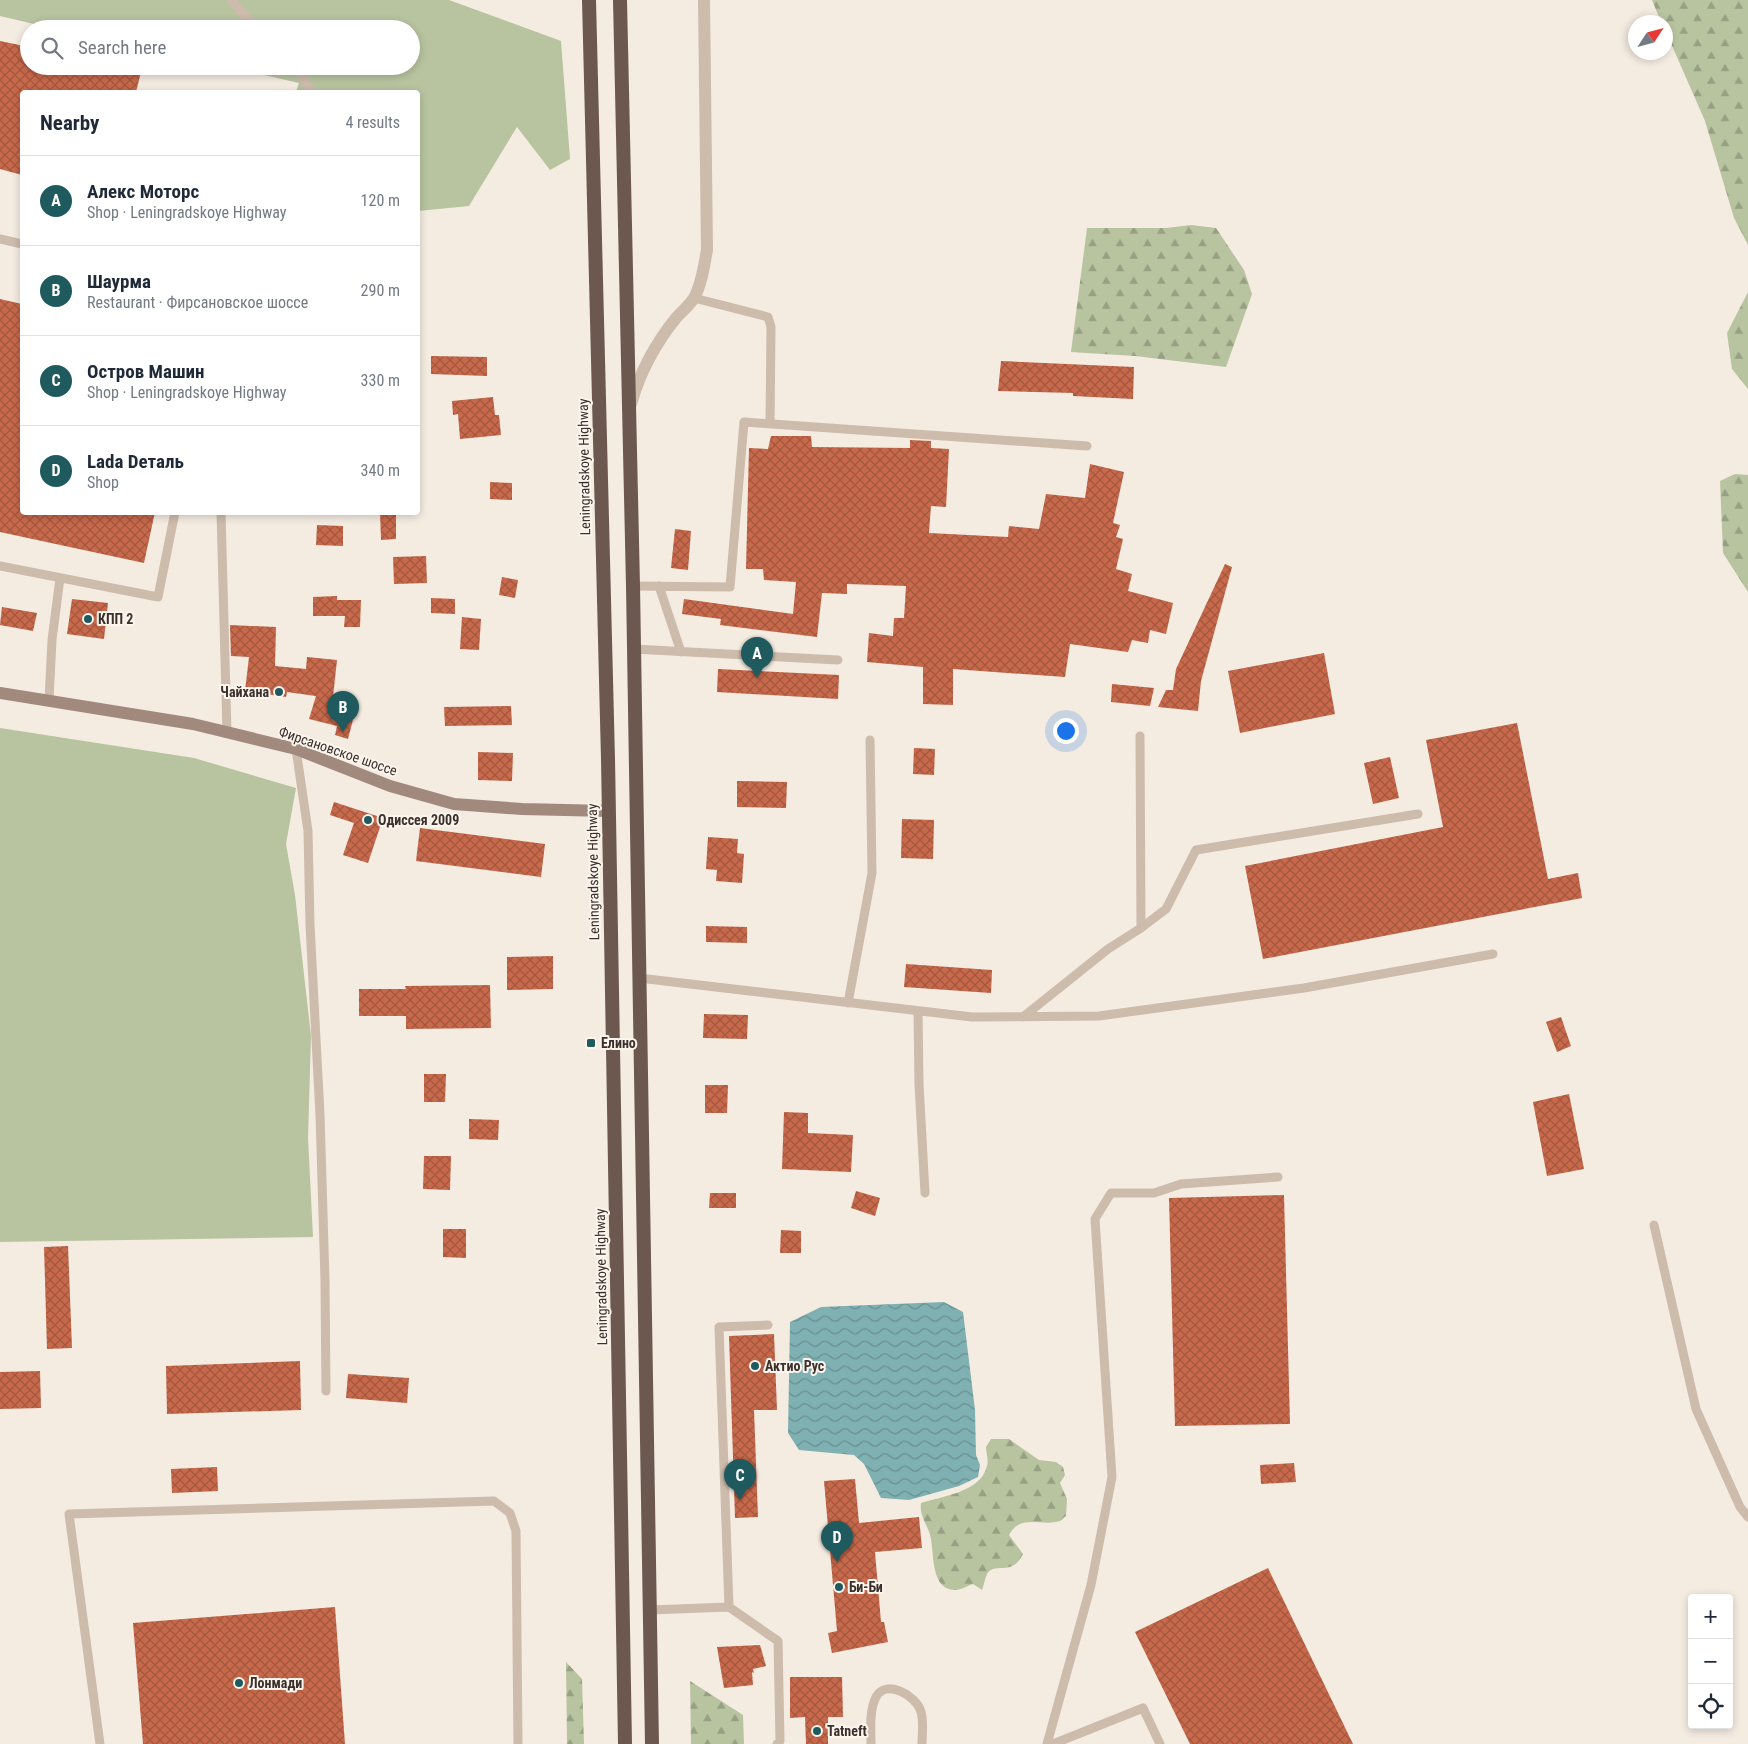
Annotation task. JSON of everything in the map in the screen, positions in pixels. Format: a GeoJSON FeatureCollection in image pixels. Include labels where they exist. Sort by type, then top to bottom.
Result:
{"type":"FeatureCollection","features":[{"type":"Feature","properties":{"kind":"highway","name":"Leningradskoye Highway"},"geometry":{"type":"LineString","coordinates":[[589,0],[608,759],[625,1744]]}},
{"type":"Feature","properties":{"kind":"highway"},"geometry":{"type":"LineString","coordinates":[[620,0],[633,586],[652,1744]]}},
{"type":"Feature","properties":{"kind":"main road","name":"Фирсановское шоссе"},"geometry":{"type":"LineString","coordinates":[[0,692],[192,724],[296,749],[390,786],[454,804],[522,809],[608,811]]}},
{"type":"Feature","properties":{"kind":"street"},"geometry":{"type":"LineString","coordinates":[[629,411],[636,388],[656,346],[676,318],[694,298],[702,276],[707,250],[704,0]]}},
{"type":"Feature","properties":{"kind":"lane"},"geometry":{"type":"LineString","coordinates":[[231,0],[249,20]]}},
{"type":"Feature","properties":{"kind":"lane"},"geometry":{"type":"LineString","coordinates":[[301,75],[310,90]]}},
{"type":"Feature","properties":{"kind":"lane"},"geometry":{"type":"LineString","coordinates":[[0,239],[20,244]]}},
{"type":"Feature","properties":{"kind":"lane"},"geometry":{"type":"LineString","coordinates":[[694,298],[768,317],[771,327],[770,424]]}},
{"type":"Feature","properties":{"kind":"lane"},"geometry":{"type":"LineString","coordinates":[[633,586],[730,587],[744,422],[1087,446]]}},
{"type":"Feature","properties":{"kind":"lane"},"geometry":{"type":"LineString","coordinates":[[0,566],[158,597],[174,515]]}},
{"type":"Feature","properties":{"kind":"lane"},"geometry":{"type":"LineString","coordinates":[[220,515],[227,733]]}},
{"type":"Feature","properties":{"kind":"lane"},"geometry":{"type":"LineString","coordinates":[[49,700],[52,640],[60,578]]}},
{"type":"Feature","properties":{"kind":"lane"},"geometry":{"type":"LineString","coordinates":[[659,586],[681,652]]}},
{"type":"Feature","properties":{"kind":"lane"},"geometry":{"type":"LineString","coordinates":[[634,649],[838,660]]}},
{"type":"Feature","properties":{"kind":"lane"},"geometry":{"type":"LineString","coordinates":[[1140,736],[1141,928]]}},
{"type":"Feature","properties":{"kind":"lane"},"geometry":{"type":"LineString","coordinates":[[848,1003],[872,873],[870,740]]}},
{"type":"Feature","properties":{"kind":"lane"},"geometry":{"type":"LineString","coordinates":[[296,749],[308,831],[310,925],[320,1115],[326,1391]]}},
{"type":"Feature","properties":{"kind":"lane"},"geometry":{"type":"LineString","coordinates":[[1023,1017],[1108,949],[1166,909],[1196,850],[1418,814]]}},
{"type":"Feature","properties":{"kind":"lane"},"geometry":{"type":"LineString","coordinates":[[639,978],[972,1017],[1099,1016],[1304,988],[1493,954]]}},
{"type":"Feature","properties":{"kind":"lane"},"geometry":{"type":"LineString","coordinates":[[918,1011],[918,1084],[925,1193]]}},
{"type":"Feature","properties":{"kind":"lane"},"geometry":{"type":"LineString","coordinates":[[1047,1744],[1091,1585],[1112,1477],[1095,1219],[1111,1193],[1154,1193],[1181,1184],[1278,1177]]}},
{"type":"Feature","properties":{"kind":"lane"},"geometry":{"type":"LineString","coordinates":[[1654,1226],[1696,1409],[1740,1507],[1748,1517]]}},
{"type":"Feature","properties":{"kind":"lane"},"geometry":{"type":"LineString","coordinates":[[729,1607],[719,1327],[768,1326]]}},
{"type":"Feature","properties":{"kind":"lane"},"geometry":{"type":"LineString","coordinates":[[100,1744],[69,1514],[494,1502],[510,1513],[516,1531],[518,1744]]}},
{"type":"Feature","properties":{"kind":"lane"},"geometry":{"type":"LineString","coordinates":[[650,1610],[729,1607],[778,1641],[780,1741],[777,1744]]}},
{"type":"Feature","properties":{"kind":"lane"},"geometry":{"type":"LineString","coordinates":[[871,1744],[871,1709],[876,1695],[886,1690],[899,1690],[908,1695],[922,1712],[922,1744]]}},
{"type":"Feature","properties":{"kind":"lane"},"geometry":{"type":"LineString","coordinates":[[1053,1744],[1143,1708],[1160,1744]]}},
{"type":"Feature","properties":{"kind":"green space"},"geometry":{"type":"Polygon","coordinates":[[[0,0],[449,0],[561,41],[570,159],[550,170],[517,127],[469,206],[420,211],[420,90],[297,90],[299,83],[264,75],[420,75],[420,20],[20,21],[0,16],[0,0]]]}},
{"type":"Feature","properties":{"kind":"green space"},"geometry":{"type":"Polygon","coordinates":[[[1652,0],[1748,0],[1748,245],[1734,218],[1705,121],[1673,48],[1673,15],[1658,15],[1652,0]]]}},
{"type":"Feature","properties":{"kind":"green space"},"geometry":{"type":"Polygon","coordinates":[[[1191,225],[1216,228],[1244,270],[1252,294],[1226,367],[1135,356],[1071,352],[1087,228],[1166,228],[1191,225]]]}},
{"type":"Feature","properties":{"kind":"green space"},"geometry":{"type":"Polygon","coordinates":[[[1748,292],[1748,389],[1732,369],[1727,333],[1748,292]]]}},
{"type":"Feature","properties":{"kind":"green space"},"geometry":{"type":"Polygon","coordinates":[[[1735,474],[1748,475],[1748,592],[1723,553],[1720,481],[1735,474]]]}},
{"type":"Feature","properties":{"kind":"green space"},"geometry":{"type":"Polygon","coordinates":[[[0,728],[194,758],[296,788],[286,844],[295,895],[311,1036],[308,1138],[313,1237],[0,1242],[0,728]]]}},
{"type":"Feature","properties":{"kind":"green space"},"geometry":{"type":"Polygon","coordinates":[[[991,1439],[1009,1439],[1039,1460],[1056,1462],[1063,1467],[1065,1475],[1060,1483],[1067,1499],[1066,1516],[1060,1521],[1025,1522],[1014,1528],[1009,1535],[1023,1554],[1014,1565],[990,1570],[982,1590],[973,1584],[957,1590],[947,1588],[938,1578],[935,1570],[931,1539],[921,1513],[921,1503],[960,1492],[977,1482],[987,1466],[986,1447],[991,1439]]]}},
{"type":"Feature","properties":{"kind":"green space"},"geometry":{"type":"Polygon","coordinates":[[[566,1662],[582,1679],[584,1744],[567,1744],[566,1662]]]}},
{"type":"Feature","properties":{"kind":"green space"},"geometry":{"type":"Polygon","coordinates":[[[690,1681],[743,1715],[744,1744],[691,1744],[690,1681]]]}},
{"type":"Feature","properties":{"kind":"water"},"geometry":{"type":"Polygon","coordinates":[[[944,1302],[963,1312],[975,1410],[976,1455],[980,1465],[978,1477],[959,1486],[909,1500],[881,1498],[864,1464],[854,1455],[799,1450],[788,1433],[790,1322],[821,1307],[944,1302]]]}},
{"type":"Feature","properties":{"kind":"building"},"geometry":{"type":"Polygon","coordinates":[[[0,41],[20,45],[20,75],[140,75],[136,90],[20,90],[20,174],[0,169],[0,41]]]}},
{"type":"Feature","properties":{"kind":"building"},"geometry":{"type":"Polygon","coordinates":[[[0,299],[20,304],[20,515],[154,515],[144,563],[0,532],[0,299]]]}},
{"type":"Feature","properties":{"kind":"building"},"geometry":{"type":"Polygon","coordinates":[[[431,356],[487,357],[487,376],[431,374],[431,356]]]}},
{"type":"Feature","properties":{"kind":"building"},"geometry":{"type":"Polygon","coordinates":[[[1001,361],[1134,367],[1133,399],[1073,396],[1073,393],[998,391],[1001,361]]]}},
{"type":"Feature","properties":{"kind":"building"},"geometry":{"type":"Polygon","coordinates":[[[493,397],[495,415],[499,415],[501,435],[460,439],[458,414],[453,415],[452,401],[493,397]]]}},
{"type":"Feature","properties":{"kind":"building"},"geometry":{"type":"Polygon","coordinates":[[[771,436],[811,436],[812,447],[910,448],[910,440],[931,441],[931,448],[949,449],[946,507],[931,506],[929,533],[1008,537],[1009,526],[1039,529],[1046,494],[1085,498],[1090,464],[1124,472],[1113,523],[1120,525],[1116,537],[1123,539],[1116,569],[1132,574],[1128,591],[1173,603],[1166,634],[1150,630],[1148,643],[1132,640],[1128,652],[1070,644],[1065,677],[953,669],[953,705],[923,704],[923,667],[867,662],[869,633],[893,636],[894,618],[904,618],[906,586],[847,584],[847,594],[822,593],[817,637],[720,625],[721,619],[682,614],[684,599],[793,614],[796,582],[764,580],[763,569],[746,569],[749,448],[768,449],[771,436]]]}},
{"type":"Feature","properties":{"kind":"building"},"geometry":{"type":"Polygon","coordinates":[[[490,482],[512,483],[512,500],[490,499],[490,482]]]}},
{"type":"Feature","properties":{"kind":"building"},"geometry":{"type":"Polygon","coordinates":[[[380,515],[396,515],[396,539],[381,540],[380,515]]]}},
{"type":"Feature","properties":{"kind":"building"},"geometry":{"type":"Polygon","coordinates":[[[317,525],[343,526],[343,546],[316,545],[317,525]]]}},
{"type":"Feature","properties":{"kind":"building"},"geometry":{"type":"Polygon","coordinates":[[[675,529],[691,531],[688,570],[671,568],[675,529]]]}},
{"type":"Feature","properties":{"kind":"building"},"geometry":{"type":"Polygon","coordinates":[[[426,556],[427,583],[394,584],[393,557],[426,556]]]}},
{"type":"Feature","properties":{"kind":"building"},"geometry":{"type":"Polygon","coordinates":[[[1225,564],[1232,567],[1201,681],[1198,711],[1158,707],[1166,690],[1173,690],[1176,669],[1225,564]]]}},
{"type":"Feature","properties":{"kind":"building"},"geometry":{"type":"Polygon","coordinates":[[[502,577],[518,580],[515,598],[499,595],[502,577]]]}},
{"type":"Feature","properties":{"kind":"building"},"geometry":{"type":"Polygon","coordinates":[[[337,596],[337,600],[361,600],[360,627],[344,627],[345,616],[313,616],[313,597],[337,596]]]}},
{"type":"Feature","properties":{"kind":"building"},"geometry":{"type":"Polygon","coordinates":[[[431,598],[455,599],[455,614],[431,613],[431,598]]]}},
{"type":"Feature","properties":{"kind":"building","name":"КПП 2"},"geometry":{"type":"Polygon","coordinates":[[[72,599],[108,603],[104,639],[67,634],[72,599]]]}},
{"type":"Feature","properties":{"kind":"building"},"geometry":{"type":"Polygon","coordinates":[[[2,607],[37,613],[33,631],[0,625],[2,607]]]}},
{"type":"Feature","properties":{"kind":"building"},"geometry":{"type":"Polygon","coordinates":[[[462,617],[481,619],[479,650],[460,649],[462,617]]]}},
{"type":"Feature","properties":{"kind":"building"},"geometry":{"type":"Polygon","coordinates":[[[230,625],[276,627],[275,666],[306,669],[307,657],[337,660],[332,706],[355,712],[348,739],[335,735],[337,726],[309,719],[316,696],[287,692],[286,697],[245,691],[249,657],[231,656],[230,625]]]}},
{"type":"Feature","properties":{"kind":"building"},"geometry":{"type":"Polygon","coordinates":[[[1324,653],[1335,714],[1240,733],[1228,671],[1324,653]]]}},
{"type":"Feature","properties":{"kind":"building"},"geometry":{"type":"Polygon","coordinates":[[[718,669],[839,675],[838,699],[717,692],[718,669]]]}},
{"type":"Feature","properties":{"kind":"building"},"geometry":{"type":"Polygon","coordinates":[[[1112,684],[1154,688],[1150,706],[1111,702],[1112,684]]]}},
{"type":"Feature","properties":{"kind":"building"},"geometry":{"type":"Polygon","coordinates":[[[511,706],[512,725],[445,726],[444,707],[511,706]]]}},
{"type":"Feature","properties":{"kind":"building"},"geometry":{"type":"Polygon","coordinates":[[[1517,723],[1548,879],[1578,873],[1582,898],[1263,959],[1245,866],[1443,827],[1426,740],[1517,723]]]}},
{"type":"Feature","properties":{"kind":"building"},"geometry":{"type":"Polygon","coordinates":[[[914,748],[935,749],[934,775],[913,774],[914,748]]]}},
{"type":"Feature","properties":{"kind":"building"},"geometry":{"type":"Polygon","coordinates":[[[478,752],[513,753],[512,781],[478,780],[478,752]]]}},
{"type":"Feature","properties":{"kind":"building"},"geometry":{"type":"Polygon","coordinates":[[[1390,757],[1399,798],[1373,804],[1364,763],[1390,757]]]}},
{"type":"Feature","properties":{"kind":"building"},"geometry":{"type":"Polygon","coordinates":[[[737,781],[787,782],[786,808],[737,807],[737,781]]]}},
{"type":"Feature","properties":{"kind":"building"},"geometry":{"type":"Polygon","coordinates":[[[334,802],[383,818],[368,863],[343,855],[354,823],[330,815],[334,802]]]}},
{"type":"Feature","properties":{"kind":"building"},"geometry":{"type":"Polygon","coordinates":[[[902,819],[934,820],[933,859],[901,858],[902,819]]]}},
{"type":"Feature","properties":{"kind":"building"},"geometry":{"type":"Polygon","coordinates":[[[420,828],[545,844],[541,877],[416,861],[420,828]]]}},
{"type":"Feature","properties":{"kind":"building"},"geometry":{"type":"Polygon","coordinates":[[[708,837],[738,839],[737,853],[744,854],[742,883],[716,881],[717,870],[706,869],[708,837]]]}},
{"type":"Feature","properties":{"kind":"building"},"geometry":{"type":"Polygon","coordinates":[[[706,926],[747,927],[747,943],[706,942],[706,926]]]}},
{"type":"Feature","properties":{"kind":"building"},"geometry":{"type":"Polygon","coordinates":[[[553,956],[553,989],[507,990],[507,957],[553,956]]]}},
{"type":"Feature","properties":{"kind":"building"},"geometry":{"type":"Polygon","coordinates":[[[906,964],[992,970],[991,993],[904,987],[906,964]]]}},
{"type":"Feature","properties":{"kind":"building"},"geometry":{"type":"Polygon","coordinates":[[[490,985],[491,1028],[406,1029],[406,1016],[359,1016],[359,989],[406,989],[405,986],[490,985]]]}},
{"type":"Feature","properties":{"kind":"building"},"geometry":{"type":"Polygon","coordinates":[[[704,1014],[748,1015],[747,1039],[703,1038],[704,1014]]]}},
{"type":"Feature","properties":{"kind":"building"},"geometry":{"type":"Polygon","coordinates":[[[1561,1017],[1571,1046],[1557,1052],[1546,1022],[1561,1017]]]}},
{"type":"Feature","properties":{"kind":"building"},"geometry":{"type":"Polygon","coordinates":[[[424,1074],[446,1074],[445,1102],[424,1102],[424,1074]]]}},
{"type":"Feature","properties":{"kind":"building"},"geometry":{"type":"Polygon","coordinates":[[[705,1085],[728,1085],[727,1113],[705,1113],[705,1085]]]}},
{"type":"Feature","properties":{"kind":"building"},"geometry":{"type":"Polygon","coordinates":[[[1569,1094],[1584,1169],[1547,1176],[1533,1102],[1569,1094]]]}},
{"type":"Feature","properties":{"kind":"building"},"geometry":{"type":"Polygon","coordinates":[[[784,1112],[808,1113],[808,1133],[853,1135],[851,1172],[782,1169],[784,1112]]]}},
{"type":"Feature","properties":{"kind":"building"},"geometry":{"type":"Polygon","coordinates":[[[469,1119],[499,1120],[498,1140],[469,1139],[469,1119]]]}},
{"type":"Feature","properties":{"kind":"building"},"geometry":{"type":"Polygon","coordinates":[[[424,1156],[451,1156],[450,1190],[423,1189],[424,1156]]]}},
{"type":"Feature","properties":{"kind":"building"},"geometry":{"type":"Polygon","coordinates":[[[856,1191],[880,1198],[875,1216],[851,1208],[856,1191]]]}},
{"type":"Feature","properties":{"kind":"building"},"geometry":{"type":"Polygon","coordinates":[[[710,1193],[736,1193],[736,1208],[709,1208],[710,1193]]]}},
{"type":"Feature","properties":{"kind":"building"},"geometry":{"type":"Polygon","coordinates":[[[1284,1195],[1290,1424],[1175,1426],[1169,1198],[1284,1195]]]}},
{"type":"Feature","properties":{"kind":"building"},"geometry":{"type":"Polygon","coordinates":[[[443,1229],[466,1229],[466,1258],[443,1257],[443,1229]]]}},
{"type":"Feature","properties":{"kind":"building"},"geometry":{"type":"Polygon","coordinates":[[[781,1230],[801,1231],[801,1253],[780,1253],[781,1230]]]}},
{"type":"Feature","properties":{"kind":"building"},"geometry":{"type":"Polygon","coordinates":[[[68,1246],[72,1348],[47,1349],[44,1247],[68,1246]]]}},
{"type":"Feature","properties":{"kind":"building"},"geometry":{"type":"Polygon","coordinates":[[[774,1334],[777,1410],[754,1410],[758,1517],[735,1518],[729,1336],[774,1334]]]}},
{"type":"Feature","properties":{"kind":"building"},"geometry":{"type":"Polygon","coordinates":[[[300,1361],[301,1410],[167,1414],[166,1366],[300,1361]]]}},
{"type":"Feature","properties":{"kind":"building"},"geometry":{"type":"Polygon","coordinates":[[[40,1371],[41,1408],[0,1409],[0,1372],[40,1371]]]}},
{"type":"Feature","properties":{"kind":"building"},"geometry":{"type":"Polygon","coordinates":[[[348,1374],[409,1378],[407,1403],[346,1398],[348,1374]]]}},
{"type":"Feature","properties":{"kind":"building"},"geometry":{"type":"Polygon","coordinates":[[[1294,1463],[1296,1482],[1261,1484],[1260,1465],[1294,1463]]]}},
{"type":"Feature","properties":{"kind":"building"},"geometry":{"type":"Polygon","coordinates":[[[217,1467],[218,1491],[172,1493],[171,1469],[217,1467]]]}},
{"type":"Feature","properties":{"kind":"building"},"geometry":{"type":"Polygon","coordinates":[[[855,1479],[859,1523],[919,1517],[922,1548],[875,1552],[881,1622],[884,1622],[888,1642],[832,1653],[828,1633],[837,1631],[824,1481],[855,1479]]]}},
{"type":"Feature","properties":{"kind":"building"},"geometry":{"type":"Polygon","coordinates":[[[1268,1568],[1353,1744],[1190,1744],[1135,1632],[1268,1568]]]}},
{"type":"Feature","properties":{"kind":"building","name":"Лонмади"},"geometry":{"type":"Polygon","coordinates":[[[335,1607],[345,1744],[143,1744],[133,1623],[335,1607]]]}},
{"type":"Feature","properties":{"kind":"building"},"geometry":{"type":"Polygon","coordinates":[[[760,1645],[766,1666],[753,1669],[753,1685],[724,1688],[717,1647],[760,1645]]]}},
{"type":"Feature","properties":{"kind":"building"},"geometry":{"type":"Polygon","coordinates":[[[790,1677],[842,1677],[843,1717],[828,1717],[828,1744],[806,1744],[805,1717],[790,1718],[790,1677]]]}},
{"type":"Feature","properties":{"kind":"place","name":"КПП 2"},"geometry":{"type":"Point","coordinates":[88,619]}},
{"type":"Feature","properties":{"kind":"place","name":"Алекс Моторс"},"geometry":{"type":"Point","coordinates":[757,678]}},
{"type":"Feature","properties":{"kind":"place","name":"Чайхана"},"geometry":{"type":"Point","coordinates":[279,692]}},
{"type":"Feature","properties":{"kind":"place","name":"Шаурма"},"geometry":{"type":"Point","coordinates":[343,732]}},
{"type":"Feature","properties":{"kind":"place","name":"Одиссея 2009"},"geometry":{"type":"Point","coordinates":[368,820]}},
{"type":"Feature","properties":{"kind":"place","name":"Елино"},"geometry":{"type":"Point","coordinates":[591,1043]}},
{"type":"Feature","properties":{"kind":"place","name":"Актио Рус"},"geometry":{"type":"Point","coordinates":[755,1366]}},
{"type":"Feature","properties":{"kind":"place","name":"Остров Машин"},"geometry":{"type":"Point","coordinates":[740,1500]}},
{"type":"Feature","properties":{"kind":"place","name":"Lada Dеталь"},"geometry":{"type":"Point","coordinates":[837,1562]}},
{"type":"Feature","properties":{"kind":"place","name":"Би-Би"},"geometry":{"type":"Point","coordinates":[839,1587]}},
{"type":"Feature","properties":{"kind":"place","name":"Лонмади"},"geometry":{"type":"Point","coordinates":[239,1683]}},
{"type":"Feature","properties":{"kind":"place","name":"Tatneft"},"geometry":{"type":"Point","coordinates":[817,1731]}}]}
